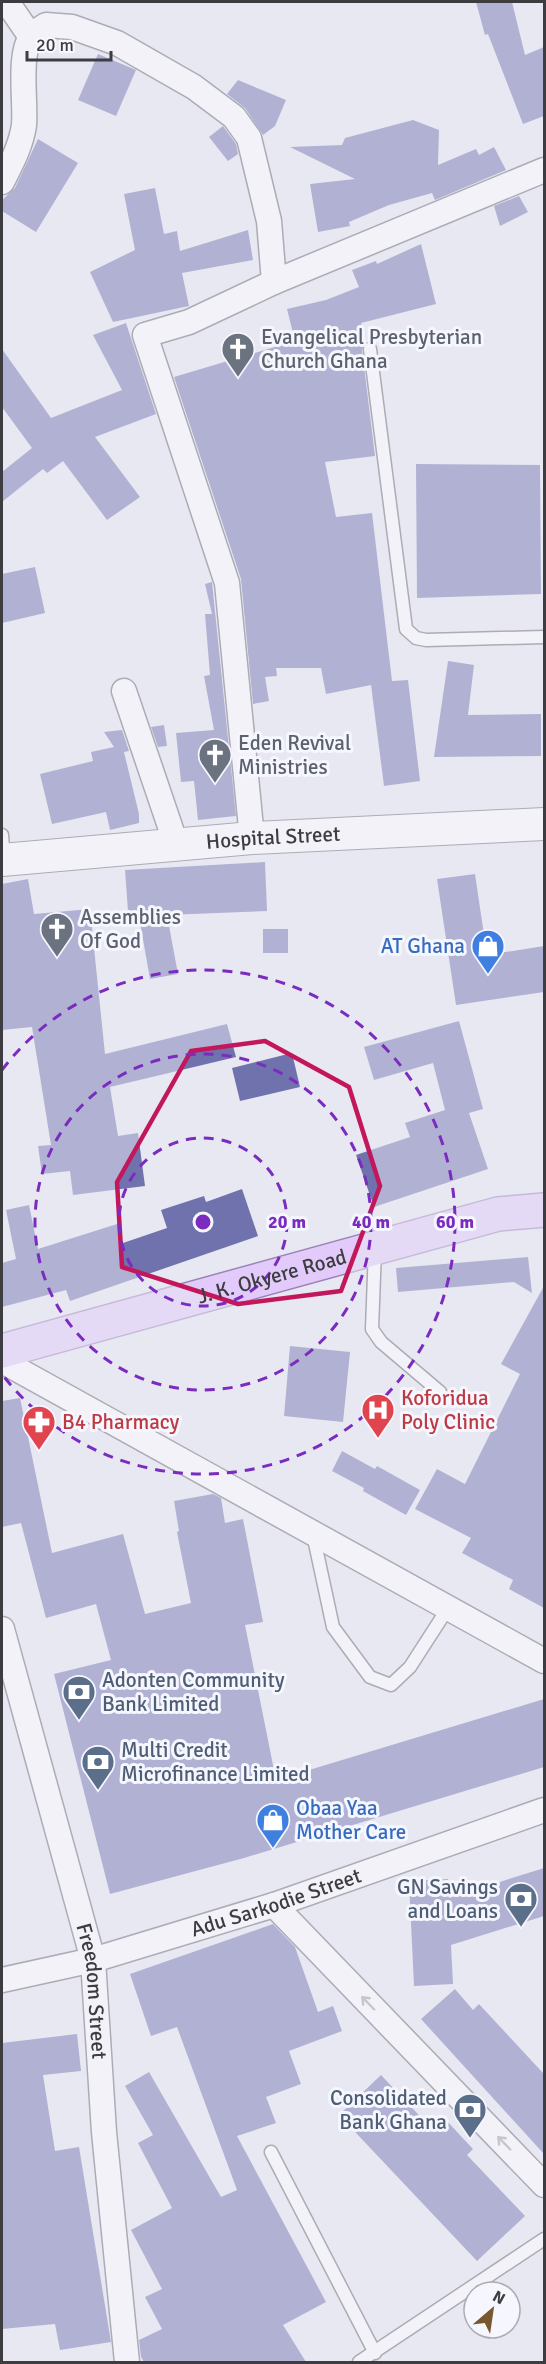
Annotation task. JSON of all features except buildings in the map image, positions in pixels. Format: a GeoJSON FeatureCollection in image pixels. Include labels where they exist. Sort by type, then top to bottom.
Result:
{"type":"FeatureCollection","features":[{"type":"Feature","properties":{"kind":"main road","name":"J. K. Okyere Road"},"geometry":{"type":"LineString","coordinates":[[2,1351],[498,1214],[544,1210]]}},
{"type":"Feature","properties":{"kind":"street"},"geometry":{"type":"LineString","coordinates":[[8,2],[31,37]]}},
{"type":"Feature","properties":{"kind":"street"},"geometry":{"type":"LineString","coordinates":[[2,182],[16,157],[24,128],[26,100],[24,56],[31,37],[46,24],[72,27],[117,43],[194,87],[234,117],[249,138],[267,210],[274,282]]}},
{"type":"Feature","properties":{"kind":"street"},"geometry":{"type":"LineString","coordinates":[[252,838],[227,583],[146,334],[189,322],[274,282],[544,170]]}},
{"type":"Feature","properties":{"kind":"street"},"geometry":{"type":"LineString","coordinates":[[124,692],[176,844]]}},
{"type":"Feature","properties":{"kind":"street","name":"Hospital Street"},"geometry":{"type":"LineString","coordinates":[[2,852],[544,824]]}},
{"type":"Feature","properties":{"kind":"street"},"geometry":{"type":"LineString","coordinates":[[2,1360],[544,1661]]}},
{"type":"Feature","properties":{"kind":"street","name":"Freedom Street"},"geometry":{"type":"LineString","coordinates":[[2,1629],[93,1960],[104,2132],[128,2362]]}},
{"type":"Feature","properties":{"kind":"street","name":"Adu Sarkodie Street"},"geometry":{"type":"LineString","coordinates":[[2,1980],[93,1960],[274,1905],[544,1810]]}},
{"type":"Feature","properties":{"kind":"street"},"geometry":{"type":"LineString","coordinates":[[274,1905],[544,2185]]}},
{"type":"Feature","properties":{"kind":"lane"},"geometry":{"type":"LineString","coordinates":[[369,349],[406,629],[416,638],[426,640],[544,637]]}},
{"type":"Feature","properties":{"kind":"lane"},"geometry":{"type":"LineString","coordinates":[[375,1248],[372,1329],[381,1342],[440,1392]]}},
{"type":"Feature","properties":{"kind":"lane"},"geometry":{"type":"LineString","coordinates":[[313,1533],[333,1627],[370,1677],[391,1685],[410,1667],[448,1608]]}},
{"type":"Feature","properties":{"kind":"lane"},"geometry":{"type":"LineString","coordinates":[[272,2152],[375,2353]]}},
{"type":"Feature","properties":{"kind":"lane"},"geometry":{"type":"LineString","coordinates":[[358,2362],[375,2353],[544,2239]]}},
{"type":"Feature","properties":{"kind":"highlighted area"},"geometry":{"type":"Polygon","coordinates":[[[265,1041],[349,1087],[380,1186],[341,1291],[238,1304],[122,1267],[117,1182],[191,1051],[265,1041]]]}},
{"type":"Feature","properties":{"kind":"place","name":"Evangelical Presbyterian Church Ghana"},"geometry":{"type":"Point","coordinates":[238,378]}},
{"type":"Feature","properties":{"kind":"place","name":"Eden Revival Ministries"},"geometry":{"type":"Point","coordinates":[215,784]}},
{"type":"Feature","properties":{"kind":"place","name":"Assemblies Of God"},"geometry":{"type":"Point","coordinates":[57,958]}},
{"type":"Feature","properties":{"kind":"place","name":"AT Ghana"},"geometry":{"type":"Point","coordinates":[488,975]}},
{"type":"Feature","properties":{"kind":"place","name":"Koforidua Poly Clinic"},"geometry":{"type":"Point","coordinates":[378,1439]}},
{"type":"Feature","properties":{"kind":"place","name":"B4 Pharmacy"},"geometry":{"type":"Point","coordinates":[39,1451]}},
{"type":"Feature","properties":{"kind":"place","name":"Adonten Community Bank Limited"},"geometry":{"type":"Point","coordinates":[79,1721]}},
{"type":"Feature","properties":{"kind":"place","name":"Multi Credit Microfinance Limited"},"geometry":{"type":"Point","coordinates":[98,1791]}},
{"type":"Feature","properties":{"kind":"place","name":"Obaa Yaa Mother Care"},"geometry":{"type":"Point","coordinates":[273,1849]}},
{"type":"Feature","properties":{"kind":"place","name":"GN Savings and Loans"},"geometry":{"type":"Point","coordinates":[521,1928]}},
{"type":"Feature","properties":{"kind":"place","name":"Consolidated Bank Ghana"},"geometry":{"type":"Point","coordinates":[470,2139]}}]}
